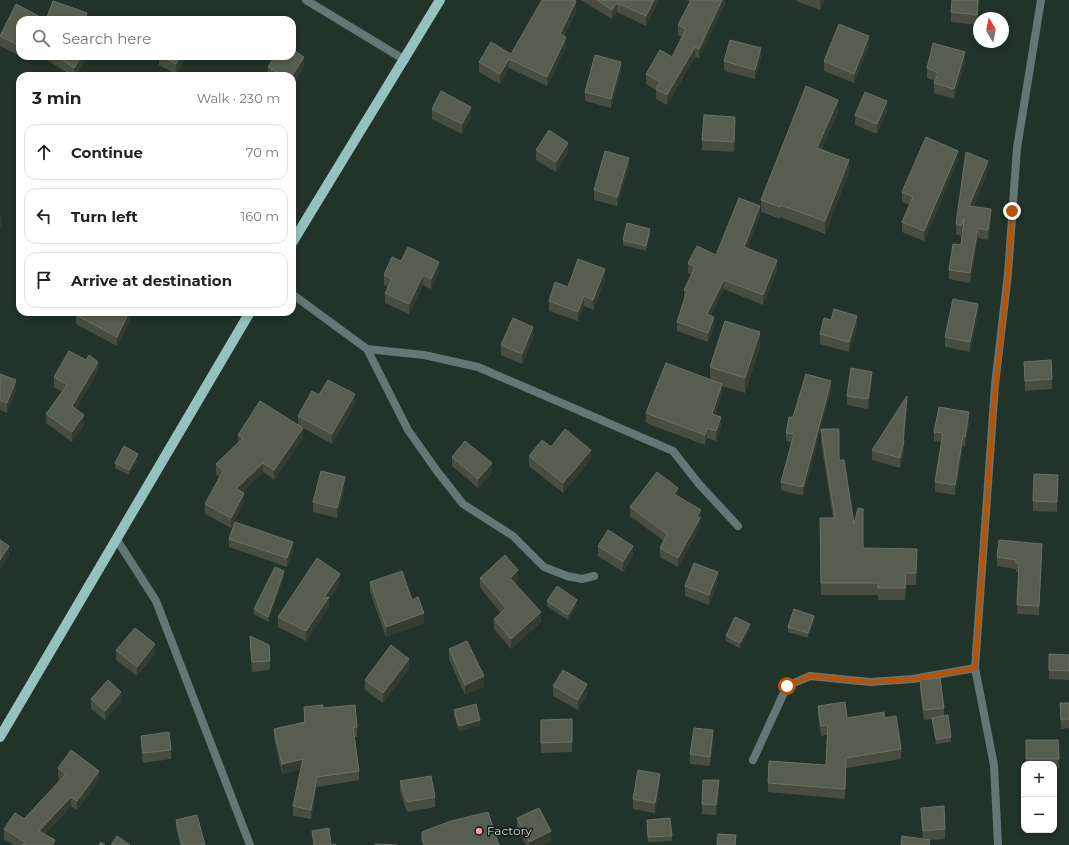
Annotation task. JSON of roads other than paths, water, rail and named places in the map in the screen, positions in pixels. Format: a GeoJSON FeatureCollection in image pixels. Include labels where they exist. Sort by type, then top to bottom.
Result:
{"type":"FeatureCollection","features":[{"type":"Feature","properties":{"kind":"main road"},"geometry":{"type":"LineString","coordinates":[[296,237],[405,60],[440,0]]}},
{"type":"Feature","properties":{"kind":"main road"},"geometry":{"type":"LineString","coordinates":[[0,737],[248,316]]}},
{"type":"Feature","properties":{"kind":"street"},"geometry":{"type":"LineString","coordinates":[[306,0],[405,60]]}},
{"type":"Feature","properties":{"kind":"street"},"geometry":{"type":"LineString","coordinates":[[998,845],[994,765],[975,668],[994,401],[1008,274],[1017,148],[1041,0]]}},
{"type":"Feature","properties":{"kind":"street"},"geometry":{"type":"LineString","coordinates":[[296,297],[367,349],[408,430],[463,504],[513,536],[544,567],[567,576],[582,579],[594,576]]}},
{"type":"Feature","properties":{"kind":"street"},"geometry":{"type":"LineString","coordinates":[[367,349],[424,355],[478,366],[673,451],[699,484],[738,526]]}},
{"type":"Feature","properties":{"kind":"street"},"geometry":{"type":"LineString","coordinates":[[117,540],[156,601],[250,845]]}},
{"type":"Feature","properties":{"kind":"street"},"geometry":{"type":"LineString","coordinates":[[753,760],[787,686],[810,676],[870,682],[913,679],[975,668]]}},
{"type":"Feature","properties":{"kind":"place","name":"Factory"},"geometry":{"type":"Point","coordinates":[479,831]}}]}
